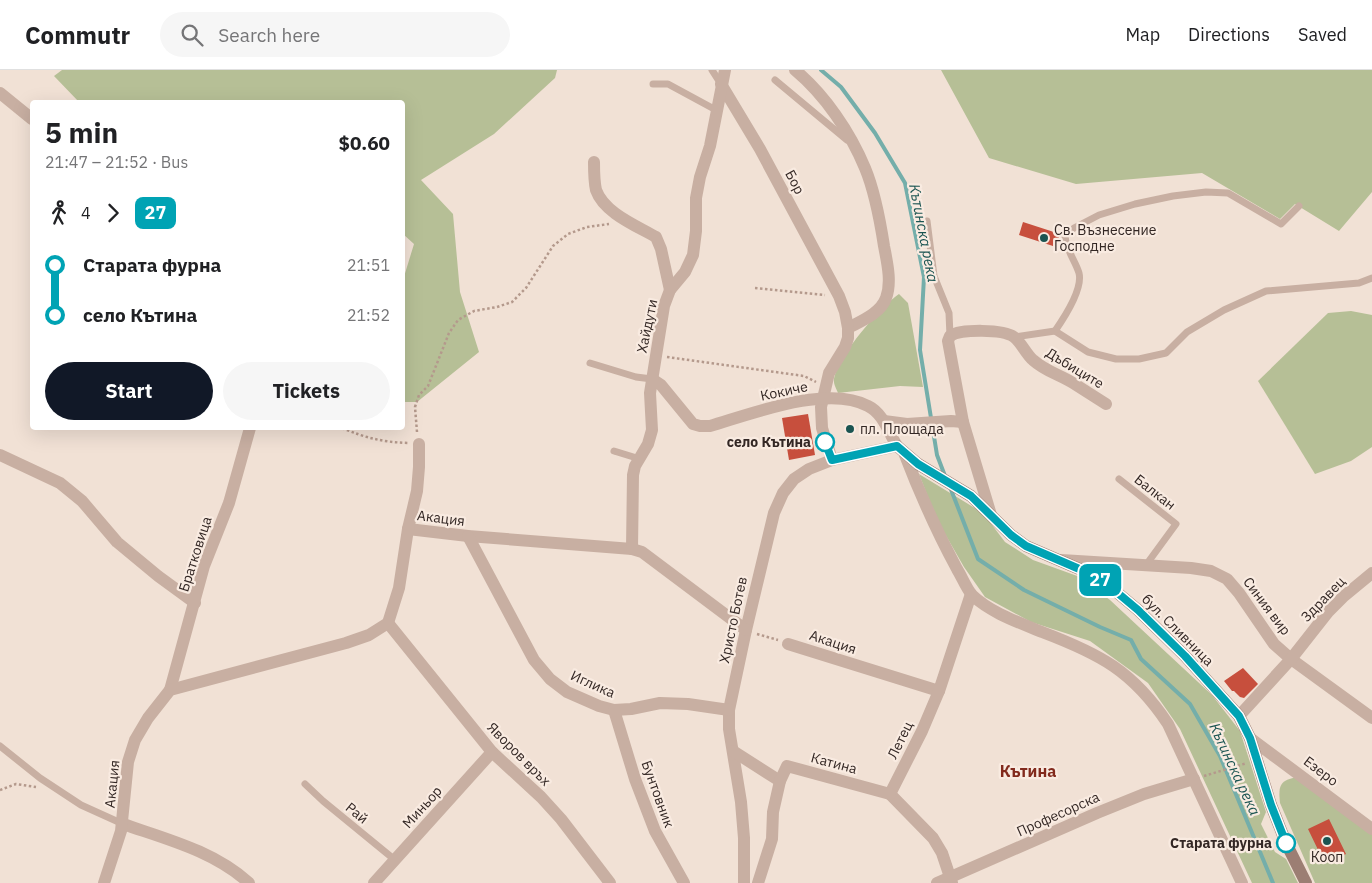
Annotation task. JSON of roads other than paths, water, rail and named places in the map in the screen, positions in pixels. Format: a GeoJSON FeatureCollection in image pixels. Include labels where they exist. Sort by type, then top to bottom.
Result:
{"type":"FeatureCollection","features":[{"type":"Feature","properties":{"kind":"street","name":"Хайдути"},"geometry":{"type":"LineString","coordinates":[[632,549],[633,475],[635,466],[648,444],[652,430],[650,393],[664,306],[670,290],[685,272],[693,255],[696,231],[696,198],[700,177],[710,146],[724,70]]}},
{"type":"Feature","properties":{"kind":"street"},"geometry":{"type":"LineString","coordinates":[[795,70],[809,82],[856,147],[866,170],[879,218],[888,280],[886,298],[880,309],[848,328]]}},
{"type":"Feature","properties":{"kind":"street","name":"Бор"},"geometry":{"type":"LineString","coordinates":[[721,84],[760,149],[839,296],[845,312],[848,328],[845,347],[829,373],[821,407],[822,428],[832,460]]}},
{"type":"Feature","properties":{"kind":"street"},"geometry":{"type":"LineString","coordinates":[[0,93],[30,117]]}},
{"type":"Feature","properties":{"kind":"street"},"geometry":{"type":"LineString","coordinates":[[594,162],[596,188],[600,198],[630,224],[656,237],[663,255],[670,290]]}},
{"type":"Feature","properties":{"kind":"street"},"geometry":{"type":"LineString","coordinates":[[950,336],[954,333],[1000,332],[1013,337]]}},
{"type":"Feature","properties":{"kind":"street","name":"бул. Сливница"},"geometry":{"type":"LineString","coordinates":[[950,336],[948,341],[957,421],[991,515],[1011,535],[1026,546],[1084,571],[1107,584],[1138,610],[1185,656],[1239,716],[1250,738],[1271,805],[1286,843],[1306,883]]}},
{"type":"Feature","properties":{"kind":"street","name":"Дъбиците"},"geometry":{"type":"LineString","coordinates":[[1013,337],[1039,365],[1106,404]]}},
{"type":"Feature","properties":{"kind":"street","name":"Кокиче"},"geometry":{"type":"LineString","coordinates":[[652,379],[661,385],[692,424],[700,426],[710,426],[802,401],[824,392]]}},
{"type":"Feature","properties":{"kind":"street"},"geometry":{"type":"LineString","coordinates":[[824,392],[869,406],[884,421],[901,451],[945,546],[971,594],[988,607],[1015,621],[1075,644],[1106,660],[1132,680],[1153,702],[1168,724],[1242,883]]}},
{"type":"Feature","properties":{"kind":"street"},"geometry":{"type":"LineString","coordinates":[[884,421],[917,423],[957,421]]}},
{"type":"Feature","properties":{"kind":"street","name":"Братковица"},"geometry":{"type":"LineString","coordinates":[[170,690],[204,566],[229,502],[249,430]]}},
{"type":"Feature","properties":{"kind":"street"},"geometry":{"type":"LineString","coordinates":[[408,529],[417,491],[419,444]]}},
{"type":"Feature","properties":{"kind":"street"},"geometry":{"type":"LineString","coordinates":[[901,451],[918,464],[971,496],[991,515]]}},
{"type":"Feature","properties":{"kind":"street","name":"Христо Ботев"},"geometry":{"type":"LineString","coordinates":[[744,883],[744,838],[741,802],[729,710],[766,540],[774,513],[783,492],[794,479],[809,470],[832,460],[901,451]]}},
{"type":"Feature","properties":{"kind":"street"},"geometry":{"type":"LineString","coordinates":[[0,454],[60,483],[82,501],[117,542],[158,576],[195,603]]}},
{"type":"Feature","properties":{"kind":"street","name":"Акация"},"geometry":{"type":"LineString","coordinates":[[388,623],[399,588],[408,529],[468,536],[632,549],[642,552],[746,630]]}},
{"type":"Feature","properties":{"kind":"street","name":"Иглика"},"geometry":{"type":"LineString","coordinates":[[468,536],[534,660],[550,679],[567,692],[599,706],[614,710],[631,709],[660,703],[688,704],[729,710]]}},
{"type":"Feature","properties":{"kind":"street","name":"Синия вир"},"geometry":{"type":"LineString","coordinates":[[1058,560],[1211,571],[1227,580],[1239,593],[1274,644],[1291,659],[1372,718]]}},
{"type":"Feature","properties":{"kind":"street","name":"Здравец"},"geometry":{"type":"LineString","coordinates":[[1239,716],[1291,659],[1328,612],[1372,573]]}},
{"type":"Feature","properties":{"kind":"street","name":"Летец"},"geometry":{"type":"LineString","coordinates":[[890,794],[922,731],[939,692],[971,594]]}},
{"type":"Feature","properties":{"kind":"street"},"geometry":{"type":"LineString","coordinates":[[170,690],[369,635],[388,623]]}},
{"type":"Feature","properties":{"kind":"street","name":"Яворов връх"},"geometry":{"type":"LineString","coordinates":[[388,623],[492,752],[541,796],[610,883]]}},
{"type":"Feature","properties":{"kind":"street","name":"Акация"},"geometry":{"type":"LineString","coordinates":[[788,644],[939,692]]}},
{"type":"Feature","properties":{"kind":"street","name":"Акация"},"geometry":{"type":"LineString","coordinates":[[104,883],[123,824],[128,762],[135,740],[148,718],[170,690]]}},
{"type":"Feature","properties":{"kind":"street","name":"Бунтовник"},"geometry":{"type":"LineString","coordinates":[[614,710],[635,779],[654,831],[684,883]]}},
{"type":"Feature","properties":{"kind":"street","name":"Езеро"},"geometry":{"type":"LineString","coordinates":[[1250,738],[1372,829]]}},
{"type":"Feature","properties":{"kind":"street","name":"Миньор"},"geometry":{"type":"LineString","coordinates":[[374,883],[492,752]]}},
{"type":"Feature","properties":{"kind":"street"},"geometry":{"type":"LineString","coordinates":[[733,752],[780,781],[773,812],[772,839],[758,883]]}},
{"type":"Feature","properties":{"kind":"street","name":"Катина"},"geometry":{"type":"LineString","coordinates":[[780,781],[787,766],[890,794]]}},
{"type":"Feature","properties":{"kind":"street","name":"Професорска"},"geometry":{"type":"LineString","coordinates":[[937,883],[952,880],[1097,813],[1144,794],[1194,779]]}},
{"type":"Feature","properties":{"kind":"street"},"geometry":{"type":"LineString","coordinates":[[890,794],[933,838],[942,853],[952,880]]}},
{"type":"Feature","properties":{"kind":"street"},"geometry":{"type":"LineString","coordinates":[[123,824],[190,847],[217,860],[249,883]]}},
{"type":"Feature","properties":{"kind":"lane"},"geometry":{"type":"LineString","coordinates":[[712,70],[721,84]]}},
{"type":"Feature","properties":{"kind":"lane"},"geometry":{"type":"LineString","coordinates":[[775,80],[856,147]]}},
{"type":"Feature","properties":{"kind":"lane"},"geometry":{"type":"LineString","coordinates":[[653,84],[668,84],[716,110]]}},
{"type":"Feature","properties":{"kind":"lane"},"geometry":{"type":"LineString","coordinates":[[1055,331],[1068,312],[1080,276],[1066,246],[1065,236],[1074,228],[1099,215],[1135,204],[1173,196],[1206,192],[1228,193],[1281,224],[1299,206]]}},
{"type":"Feature","properties":{"kind":"lane"},"geometry":{"type":"LineString","coordinates":[[927,220],[934,276],[949,313],[950,336]]}},
{"type":"Feature","properties":{"kind":"lane"},"geometry":{"type":"LineString","coordinates":[[1013,337],[1055,331],[1088,352],[1116,359],[1139,359],[1166,353],[1187,332],[1224,310],[1266,291],[1359,283],[1372,278]]}},
{"type":"Feature","properties":{"kind":"lane"},"geometry":{"type":"LineString","coordinates":[[590,363],[636,377],[652,379]]}},
{"type":"Feature","properties":{"kind":"lane"},"geometry":{"type":"LineString","coordinates":[[614,450],[640,459]]}},
{"type":"Feature","properties":{"kind":"lane","name":"Балкан"},"geometry":{"type":"LineString","coordinates":[[1119,479],[1176,524],[1146,565]]}},
{"type":"Feature","properties":{"kind":"lane"},"geometry":{"type":"LineString","coordinates":[[0,746],[40,778],[81,805],[123,824]]}},
{"type":"Feature","properties":{"kind":"lane","name":"Рай"},"geometry":{"type":"LineString","coordinates":[[305,784],[395,860]]}},
{"type":"Feature","properties":{"kind":"waterway","name":"Кътинска река"},"geometry":{"type":"LineString","coordinates":[[821,70],[841,87],[875,133],[905,183],[924,277],[920,350],[937,455],[945,476]]}},
{"type":"Feature","properties":{"kind":"waterway","name":"Кътинска река"},"geometry":{"type":"LineString","coordinates":[[950,487],[978,559],[1024,590],[1131,640],[1141,659],[1190,704],[1220,756],[1273,883]]}},
{"type":"Feature","properties":{"kind":"place","name":"Св. Възнесение Господне"},"geometry":{"type":"Point","coordinates":[1044,238]}},
{"type":"Feature","properties":{"kind":"place","name":"пл. Площада"},"geometry":{"type":"Point","coordinates":[850,429]}},
{"type":"Feature","properties":{"kind":"place","name":"село Кътина"},"geometry":{"type":"Point","coordinates":[825,442]}},
{"type":"Feature","properties":{"kind":"place","name":"Кооп"},"geometry":{"type":"Point","coordinates":[1327,841]}},
{"type":"Feature","properties":{"kind":"place","name":"Старата фурна"},"geometry":{"type":"Point","coordinates":[1286,843]}},
{"type":"Feature","properties":{"kind":"district","name":"Кътина"},"geometry":{"type":"Point","coordinates":[1028,771]}}]}
